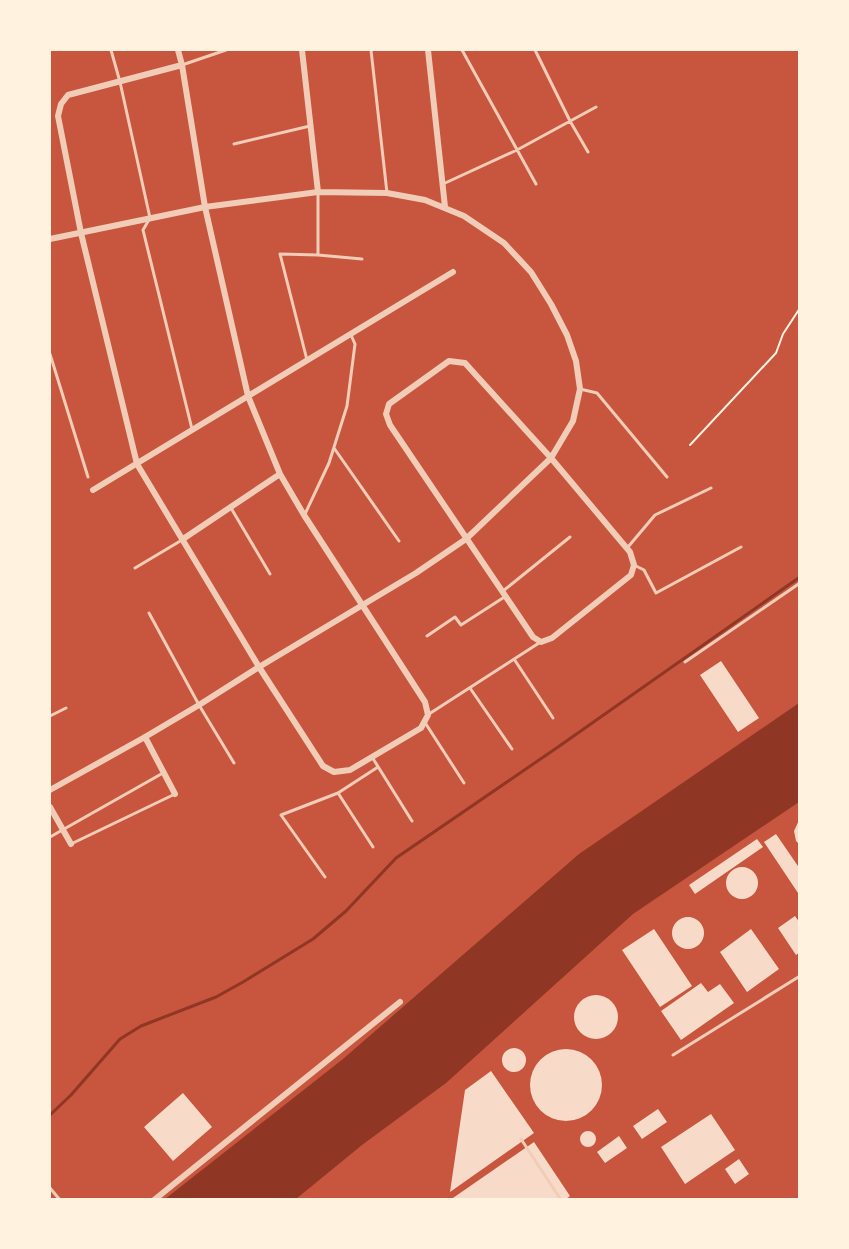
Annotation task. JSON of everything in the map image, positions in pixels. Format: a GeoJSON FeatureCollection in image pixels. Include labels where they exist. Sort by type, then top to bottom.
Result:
{"type":"FeatureCollection","features":[{"type":"Feature","properties":{"kind":"street"},"geometry":{"type":"LineString","coordinates":[[178,50],[182,65],[205,207],[248,396],[280,474],[425,702],[426,718],[421,728],[350,770],[334,772],[324,766],[260,667],[137,464],[81,233],[58,116],[62,104],[68,95],[182,65]]}},
{"type":"Feature","properties":{"kind":"street"},"geometry":{"type":"LineString","coordinates":[[302,50],[318,192]]}},
{"type":"Feature","properties":{"kind":"street"},"geometry":{"type":"LineString","coordinates":[[428,50],[445,207]]}},
{"type":"Feature","properties":{"kind":"street"},"geometry":{"type":"LineString","coordinates":[[50,239],[205,207],[318,192],[387,193],[425,200],[464,216],[504,243],[531,272],[567,335],[576,361],[580,389],[573,421],[551,458],[466,538],[363,606],[145,737],[50,790]]}},
{"type":"Feature","properties":{"kind":"street"},"geometry":{"type":"LineString","coordinates":[[93,490],[453,272]]}},
{"type":"Feature","properties":{"kind":"street"},"geometry":{"type":"LineString","coordinates":[[449,361],[465,363],[551,458],[627,548],[634,565],[631,575],[552,638],[541,642],[533,637],[466,538],[390,426],[386,414],[389,404],[449,361]]}},
{"type":"Feature","properties":{"kind":"street"},"geometry":{"type":"LineString","coordinates":[[183,539],[280,474]]}},
{"type":"Feature","properties":{"kind":"street"},"geometry":{"type":"LineString","coordinates":[[145,737],[175,794]]}},
{"type":"Feature","properties":{"kind":"street"},"geometry":{"type":"LineString","coordinates":[[50,807],[71,844]]}},
{"type":"Feature","properties":{"kind":"street"},"geometry":{"type":"LineString","coordinates":[[154,1200],[400,1002]]}},
{"type":"Feature","properties":{"kind":"lane"},"geometry":{"type":"LineString","coordinates":[[111,50],[150,218],[143,230],[192,429]]}},
{"type":"Feature","properties":{"kind":"lane"},"geometry":{"type":"LineString","coordinates":[[182,65],[226,50]]}},
{"type":"Feature","properties":{"kind":"lane"},"geometry":{"type":"LineString","coordinates":[[370,50],[387,193]]}},
{"type":"Feature","properties":{"kind":"lane"},"geometry":{"type":"LineString","coordinates":[[462,50],[536,184]]}},
{"type":"Feature","properties":{"kind":"lane"},"geometry":{"type":"LineString","coordinates":[[535,50],[588,152]]}},
{"type":"Feature","properties":{"kind":"lane"},"geometry":{"type":"LineString","coordinates":[[441,185],[518,150],[596,107]]}},
{"type":"Feature","properties":{"kind":"lane"},"geometry":{"type":"LineString","coordinates":[[234,144],[310,126]]}},
{"type":"Feature","properties":{"kind":"lane"},"geometry":{"type":"LineString","coordinates":[[318,192],[318,255]]}},
{"type":"Feature","properties":{"kind":"lane"},"geometry":{"type":"LineString","coordinates":[[307,360],[280,254],[362,259]]}},
{"type":"Feature","properties":{"kind":"lane"},"geometry":{"type":"LineString","coordinates":[[304,515],[329,463],[347,406],[355,344],[351,334]]}},
{"type":"Feature","properties":{"kind":"lane"},"geometry":{"type":"LineString","coordinates":[[50,354],[88,477]]}},
{"type":"Feature","properties":{"kind":"lane"},"geometry":{"type":"LineString","coordinates":[[580,389],[597,393],[667,477]]}},
{"type":"Feature","properties":{"kind":"lane"},"geometry":{"type":"LineString","coordinates":[[334,448],[399,541]]}},
{"type":"Feature","properties":{"kind":"lane"},"geometry":{"type":"LineString","coordinates":[[627,548],[655,515],[711,488]]}},
{"type":"Feature","properties":{"kind":"lane"},"geometry":{"type":"LineString","coordinates":[[230,507],[270,574]]}},
{"type":"Feature","properties":{"kind":"lane"},"geometry":{"type":"LineString","coordinates":[[427,636],[455,617],[461,626],[505,593],[570,537]]}},
{"type":"Feature","properties":{"kind":"lane"},"geometry":{"type":"LineString","coordinates":[[135,568],[183,539]]}},
{"type":"Feature","properties":{"kind":"lane"},"geometry":{"type":"LineString","coordinates":[[634,565],[644,570],[656,593],[741,548]]}},
{"type":"Feature","properties":{"kind":"lane"},"geometry":{"type":"LineString","coordinates":[[685,662],[800,583]]}},
{"type":"Feature","properties":{"kind":"lane"},"geometry":{"type":"LineString","coordinates":[[149,613],[199,705],[234,763]]}},
{"type":"Feature","properties":{"kind":"lane"},"geometry":{"type":"LineString","coordinates":[[464,783],[426,718],[541,642]]}},
{"type":"Feature","properties":{"kind":"lane"},"geometry":{"type":"LineString","coordinates":[[514,659],[553,718]]}},
{"type":"Feature","properties":{"kind":"lane"},"geometry":{"type":"LineString","coordinates":[[470,688],[512,749]]}},
{"type":"Feature","properties":{"kind":"lane"},"geometry":{"type":"LineString","coordinates":[[50,716],[66,708]]}},
{"type":"Feature","properties":{"kind":"lane"},"geometry":{"type":"LineString","coordinates":[[372,757],[412,821]]}},
{"type":"Feature","properties":{"kind":"lane"},"geometry":{"type":"LineString","coordinates":[[325,877],[281,815],[338,793],[378,767]]}},
{"type":"Feature","properties":{"kind":"lane"},"geometry":{"type":"LineString","coordinates":[[50,837],[163,773]]}},
{"type":"Feature","properties":{"kind":"lane"},"geometry":{"type":"LineString","coordinates":[[338,793],[373,847]]}},
{"type":"Feature","properties":{"kind":"lane"},"geometry":{"type":"LineString","coordinates":[[71,844],[175,794]]}},
{"type":"Feature","properties":{"kind":"lane"},"geometry":{"type":"LineString","coordinates":[[673,1054],[800,975]]}},
{"type":"Feature","properties":{"kind":"lane"},"geometry":{"type":"LineString","coordinates":[[521,1139],[561,1200]]}},
{"type":"Feature","properties":{"kind":"lane"},"geometry":{"type":"LineString","coordinates":[[50,1188],[60,1200]]}},
{"type":"Feature","properties":{"kind":"path"},"geometry":{"type":"LineString","coordinates":[[690,445],[776,353],[783,334],[800,308]]}},
{"type":"Feature","properties":{"kind":"shaded area"},"geometry":{"type":"Polygon","coordinates":[[[799,703],[799,802],[633,914],[446,1083],[362,1145],[296,1199],[165,1199],[343,1059],[579,854],[799,703]]]}},
{"type":"Feature","properties":{"kind":"building"},"geometry":{"type":"Polygon","coordinates":[[[721,661],[759,718],[738,732],[700,675],[721,661]]]}},
{"type":"Feature","properties":{"kind":"building"},"geometry":{"type":"Polygon","coordinates":[[[800,818],[800,845],[796,841],[794,831],[800,818]]]}},
{"type":"Feature","properties":{"kind":"building"},"geometry":{"type":"Polygon","coordinates":[[[776,834],[800,869],[800,896],[764,842],[776,834]]]}},
{"type":"Feature","properties":{"kind":"building"},"geometry":{"type":"Polygon","coordinates":[[[757,839],[763,847],[695,894],[689,885],[757,839]]]}},
{"type":"Feature","properties":{"kind":"building"},"geometry":{"type":"Polygon","coordinates":[[[742,867],[753,872],[758,883],[753,894],[742,899],[731,894],[726,883],[731,872],[742,867]]]}},
{"type":"Feature","properties":{"kind":"building"},"geometry":{"type":"Polygon","coordinates":[[[795,916],[800,923],[800,952],[796,955],[778,928],[795,916]]]}},
{"type":"Feature","properties":{"kind":"building"},"geometry":{"type":"Polygon","coordinates":[[[688,917],[699,922],[704,933],[699,944],[688,949],[677,944],[672,933],[677,922],[688,917]]]}},
{"type":"Feature","properties":{"kind":"building"},"geometry":{"type":"Polygon","coordinates":[[[654,929],[692,986],[660,1007],[622,950],[654,929]]]}},
{"type":"Feature","properties":{"kind":"building"},"geometry":{"type":"Polygon","coordinates":[[[751,929],[779,969],[747,992],[720,952],[751,929]]]}},
{"type":"Feature","properties":{"kind":"building"},"geometry":{"type":"Polygon","coordinates":[[[701,983],[708,992],[720,984],[734,1003],[681,1040],[661,1011],[701,983]]]}},
{"type":"Feature","properties":{"kind":"building"},"geometry":{"type":"Polygon","coordinates":[[[596,995],[612,1001],[618,1017],[612,1033],[596,1039],[580,1033],[574,1017],[580,1001],[596,995]]]}},
{"type":"Feature","properties":{"kind":"building"},"geometry":{"type":"Polygon","coordinates":[[[514,1048],[519,1049],[525,1055],[525,1065],[519,1071],[514,1072],[509,1071],[503,1065],[502,1060],[503,1055],[509,1049],[514,1048]]]}},
{"type":"Feature","properties":{"kind":"building"},"geometry":{"type":"Polygon","coordinates":[[[566,1049],[586,1055],[596,1065],[602,1085],[596,1105],[586,1115],[566,1121],[546,1115],[536,1105],[530,1085],[536,1065],[546,1055],[566,1049]]]}},
{"type":"Feature","properties":{"kind":"building"},"geometry":{"type":"Polygon","coordinates":[[[491,1071],[534,1133],[450,1192],[465,1090],[491,1071]]]}},
{"type":"Feature","properties":{"kind":"building"},"geometry":{"type":"Polygon","coordinates":[[[183,1093],[212,1127],[173,1161],[144,1127],[183,1093]]]}},
{"type":"Feature","properties":{"kind":"building"},"geometry":{"type":"Polygon","coordinates":[[[658,1109],[667,1122],[642,1139],[633,1126],[658,1109]]]}},
{"type":"Feature","properties":{"kind":"building"},"geometry":{"type":"Polygon","coordinates":[[[711,1114],[735,1150],[685,1184],[661,1147],[711,1114]]]}},
{"type":"Feature","properties":{"kind":"building"},"geometry":{"type":"Polygon","coordinates":[[[588,1131],[596,1139],[588,1147],[580,1139],[588,1131]]]}},
{"type":"Feature","properties":{"kind":"building"},"geometry":{"type":"Polygon","coordinates":[[[619,1136],[627,1148],[605,1163],[597,1152],[619,1136]]]}},
{"type":"Feature","properties":{"kind":"building"},"geometry":{"type":"Polygon","coordinates":[[[534,1142],[570,1196],[565,1200],[450,1200],[534,1142]]]}},
{"type":"Feature","properties":{"kind":"building"},"geometry":{"type":"Polygon","coordinates":[[[739,1159],[749,1174],[735,1184],[725,1169],[739,1159]]]}},
{"type":"Feature","properties":{"kind":"waterway"},"geometry":{"type":"LineString","coordinates":[[50,1115],[71,1095],[120,1039],[141,1026],[216,997],[313,939],[346,911],[396,858],[800,577]]}}]}
